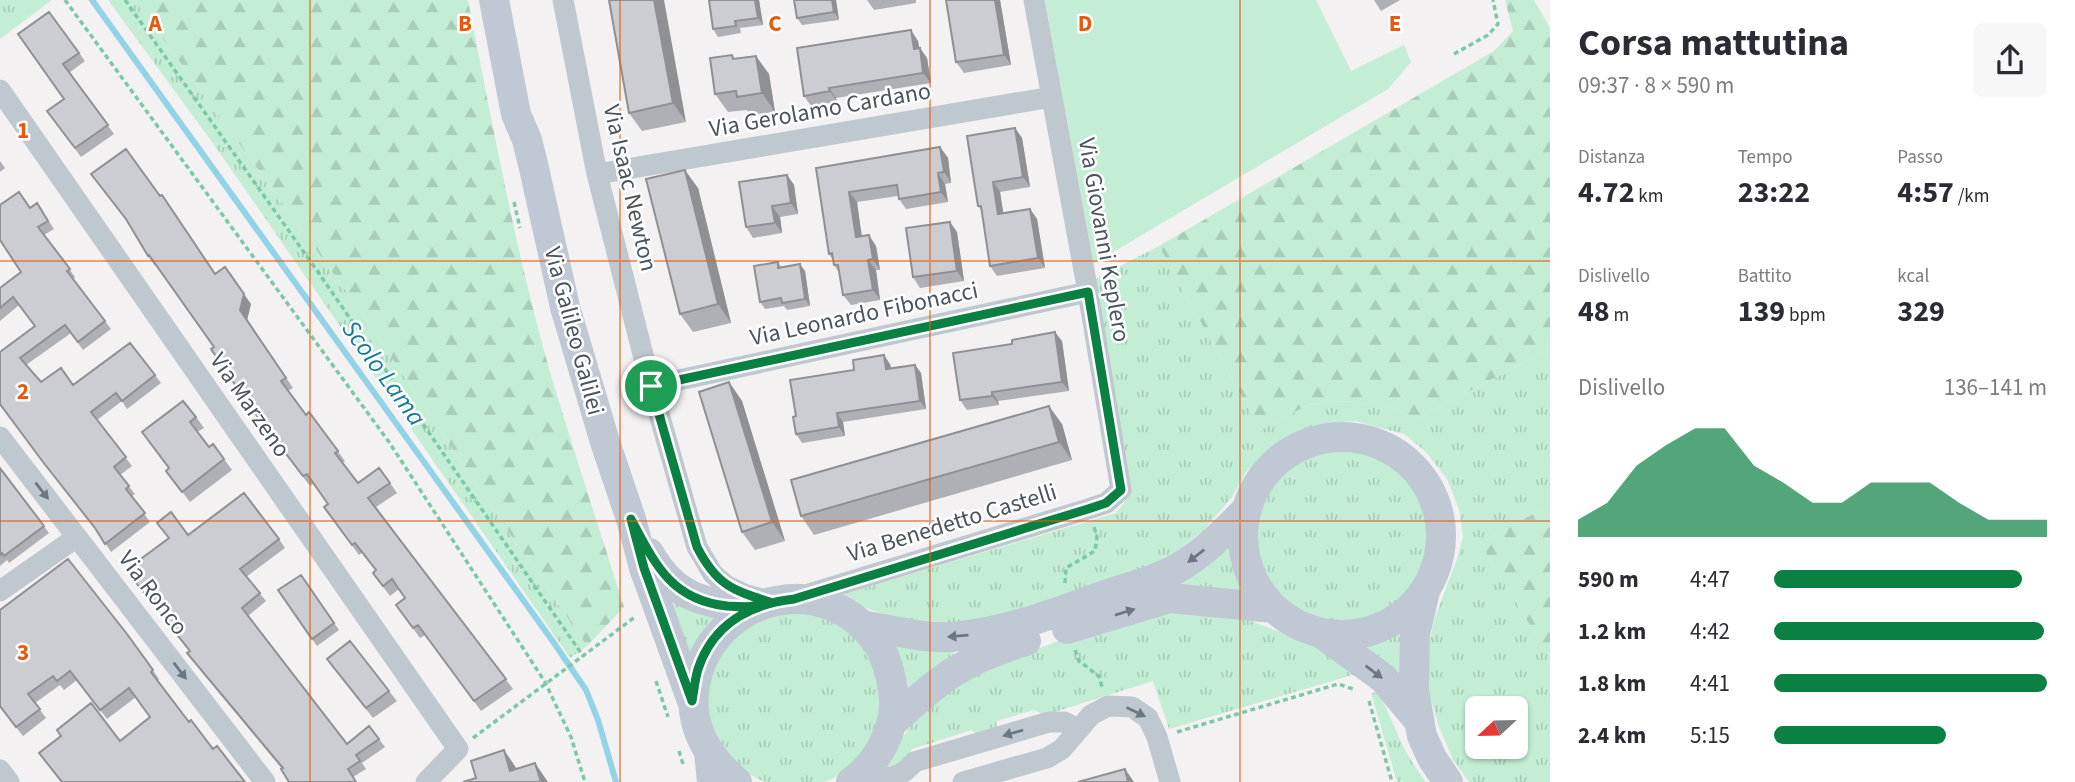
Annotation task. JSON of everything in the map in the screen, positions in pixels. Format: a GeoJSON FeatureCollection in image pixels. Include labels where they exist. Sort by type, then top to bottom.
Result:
{"type":"FeatureCollection","features":[{"type":"Feature","properties":{"kind":"main road","name":"Via Galileo Galilei"},"geometry":{"type":"LineString","coordinates":[[495,0],[516,114],[527,140],[565,307],[644,568],[692,701],[697,727],[707,752]]}},
{"type":"Feature","properties":{"kind":"main road","name":"Via Galileo Galilei"},"geometry":{"type":"LineString","coordinates":[[511,0],[531,117],[527,140]]}},
{"type":"Feature","properties":{"kind":"main road"},"geometry":{"type":"LineString","coordinates":[[1419,721],[1382,678],[1320,633],[1296,623],[1274,608],[1257,587],[1247,563],[1243,537],[1246,510],[1259,482],[1280,458],[1307,443],[1337,436],[1368,440],[1396,453],[1420,473],[1435,501],[1442,531],[1441,542],[1438,562],[1425,591],[1415,634],[1414,690],[1422,736],[1432,758],[1448,782]]}},
{"type":"Feature","properties":{"kind":"main road"},"geometry":{"type":"LineString","coordinates":[[861,625],[949,637],[989,632],[1073,607],[1165,575],[1185,564],[1246,510]]}},
{"type":"Feature","properties":{"kind":"main road","name":"Via Galileo Galilei"},"geometry":{"type":"LineString","coordinates":[[631,519],[657,567],[673,585],[689,595],[712,604],[812,600],[846,614],[861,625]]}},
{"type":"Feature","properties":{"kind":"main road"},"geometry":{"type":"LineString","coordinates":[[1320,633],[1351,635],[1380,628],[1405,613],[1425,591]]}},
{"type":"Feature","properties":{"kind":"main road"},"geometry":{"type":"LineString","coordinates":[[891,724],[947,675],[992,651],[1170,598],[1274,608]]}},
{"type":"Feature","properties":{"kind":"main road"},"geometry":{"type":"LineString","coordinates":[[692,701],[698,668],[710,644],[729,623],[772,603]]}},
{"type":"Feature","properties":{"kind":"main road"},"geometry":{"type":"LineString","coordinates":[[856,778],[880,751],[891,724],[895,697],[890,670],[879,645],[861,625]]}},
{"type":"Feature","properties":{"kind":"main road"},"geometry":{"type":"LineString","coordinates":[[707,752],[737,782]]}},
{"type":"Feature","properties":{"kind":"street","name":"Via Isaac Newton"},"geometry":{"type":"LineString","coordinates":[[563,0],[597,174],[651,386],[697,547],[713,574],[727,586],[772,603]]}},
{"type":"Feature","properties":{"kind":"street","name":"Via Giovanni Keplero"},"geometry":{"type":"LineString","coordinates":[[1034,0],[1088,292],[1121,490]]}},
{"type":"Feature","properties":{"kind":"street","name":"Via Marzeno"},"geometry":{"type":"LineString","coordinates":[[0,90],[458,749]]}},
{"type":"Feature","properties":{"kind":"street","name":"Via Gerolamo Cardano"},"geometry":{"type":"LineString","coordinates":[[597,174],[1052,97]]}},
{"type":"Feature","properties":{"kind":"street","name":"Via Leonardo Fibonacci"},"geometry":{"type":"LineString","coordinates":[[651,386],[1088,292]]}},
{"type":"Feature","properties":{"kind":"street","name":"Via Ronco"},"geometry":{"type":"LineString","coordinates":[[0,437],[265,782]]}},
{"type":"Feature","properties":{"kind":"street","name":"Via Benedetto Castelli"},"geometry":{"type":"LineString","coordinates":[[772,603],[1088,509],[1106,503],[1121,490]]}},
{"type":"Feature","properties":{"kind":"street"},"geometry":{"type":"LineString","coordinates":[[0,591],[78,537]]}},
{"type":"Feature","properties":{"kind":"street"},"geometry":{"type":"LineString","coordinates":[[963,782],[1047,758],[1062,749],[1091,715],[1108,706],[1132,707],[1147,718],[1157,737],[1168,776]]}},
{"type":"Feature","properties":{"kind":"street"},"geometry":{"type":"LineString","coordinates":[[856,778],[908,777],[914,762],[1049,722],[1064,722],[1078,729]]}},
{"type":"Feature","properties":{"kind":"street"},"geometry":{"type":"LineString","coordinates":[[426,782],[458,749]]}},
{"type":"Feature","properties":{"kind":"street"},"geometry":{"type":"LineString","coordinates":[[707,752],[710,782]]}},
{"type":"Feature","properties":{"kind":"street"},"geometry":{"type":"LineString","coordinates":[[0,770],[9,782]]}},
{"type":"Feature","properties":{"kind":"path"},"geometry":{"type":"LineString","coordinates":[[65,0],[389,442],[545,682],[571,737],[585,782]]}},
{"type":"Feature","properties":{"kind":"path"},"geometry":{"type":"LineString","coordinates":[[125,0],[318,272],[583,656]]}},
{"type":"Feature","properties":{"kind":"path"},"geometry":{"type":"LineString","coordinates":[[1454,54],[1488,35],[1497,24],[1493,0]]}},
{"type":"Feature","properties":{"kind":"path"},"geometry":{"type":"LineString","coordinates":[[1067,590],[1066,568],[1095,551],[1097,537],[1088,509]]}},
{"type":"Feature","properties":{"kind":"path"},"geometry":{"type":"LineString","coordinates":[[458,749],[635,617]]}},
{"type":"Feature","properties":{"kind":"path"},"geometry":{"type":"LineString","coordinates":[[1075,649],[1079,660],[1099,676],[1105,696]]}},
{"type":"Feature","properties":{"kind":"path"},"geometry":{"type":"LineString","coordinates":[[1170,737],[1178,731],[1338,684],[1357,690]]}},
{"type":"Feature","properties":{"kind":"path"},"geometry":{"type":"LineString","coordinates":[[1366,694],[1392,782]]}},
{"type":"Feature","properties":{"kind":"green space"},"geometry":{"type":"Polygon","coordinates":[[[0,0],[52,0],[0,39],[0,0]]]}},
{"type":"Feature","properties":{"kind":"green space"},"geometry":{"type":"Polygon","coordinates":[[[108,0],[135,0],[357,306],[587,646],[570,658],[215,146],[108,0]]]}},
{"type":"Feature","properties":{"kind":"green space"},"geometry":{"type":"Polygon","coordinates":[[[135,0],[468,0],[506,190],[539,332],[624,607],[587,646],[357,306],[135,0]]]}},
{"type":"Feature","properties":{"kind":"green space"},"geometry":{"type":"Polygon","coordinates":[[[1045,0],[1316,0],[1351,71],[1404,45],[1411,62],[1388,89],[1093,264],[1045,0]]]}},
{"type":"Feature","properties":{"kind":"green space"},"geometry":{"type":"Polygon","coordinates":[[[1505,0],[1534,0],[1550,28],[1550,349],[1418,418],[1378,403],[1334,401],[1308,405],[1260,430],[1159,246],[1494,51],[1513,31],[1505,0]]]}},
{"type":"Feature","properties":{"kind":"green space"},"geometry":{"type":"Polygon","coordinates":[[[1159,246],[1260,430],[1308,405],[1334,401],[1378,403],[1418,418],[1550,349],[1550,505],[1480,543],[1550,658],[1550,782],[1469,782],[1453,760],[1438,724],[1429,692],[1427,654],[1434,620],[1463,537],[1459,509],[1447,479],[1427,453],[1404,434],[1355,421],[1319,425],[1272,447],[1246,472],[1232,497],[1205,529],[1163,563],[961,629],[908,623],[852,603],[844,594],[1116,513],[1131,494],[1093,280],[1159,246]]]}},
{"type":"Feature","properties":{"kind":"green space"},"geometry":{"type":"Polygon","coordinates":[[[1343,450],[1376,456],[1404,475],[1423,503],[1429,536],[1423,569],[1404,597],[1376,616],[1343,622],[1310,616],[1282,597],[1263,569],[1257,536],[1263,503],[1282,475],[1310,456],[1343,450]]]}},
{"type":"Feature","properties":{"kind":"green space"},"geometry":{"type":"Polygon","coordinates":[[[1550,505],[1550,658],[1480,543],[1550,505]]]}},
{"type":"Feature","properties":{"kind":"green space"},"geometry":{"type":"Polygon","coordinates":[[[1229,541],[1234,567],[1246,590],[1243,594],[1175,584],[1229,541]]]}},
{"type":"Feature","properties":{"kind":"green space"},"geometry":{"type":"Polygon","coordinates":[[[664,586],[690,608],[721,621],[693,662],[664,586]]]}},
{"type":"Feature","properties":{"kind":"green space"},"geometry":{"type":"Polygon","coordinates":[[[1152,609],[1222,610],[1327,650],[1356,674],[1169,729],[1153,681],[1045,715],[1034,710],[997,721],[996,732],[981,738],[972,730],[912,749],[907,761],[887,770],[883,767],[913,722],[970,672],[1152,609]]]}},
{"type":"Feature","properties":{"kind":"green space"},"geometry":{"type":"Polygon","coordinates":[[[778,615],[812,615],[843,628],[867,652],[880,683],[880,717],[867,748],[843,772],[818,783],[772,783],[747,772],[723,748],[710,717],[710,683],[723,652],[747,628],[778,615]]]}},
{"type":"Feature","properties":{"kind":"green space"},"geometry":{"type":"Polygon","coordinates":[[[1409,624],[1406,689],[1352,645],[1409,624]]]}},
{"type":"Feature","properties":{"kind":"green space"},"geometry":{"type":"Polygon","coordinates":[[[889,639],[952,648],[954,656],[905,697],[889,639]]]}},
{"type":"Feature","properties":{"kind":"green space"},"geometry":{"type":"Polygon","coordinates":[[[1377,692],[1406,752],[1426,782],[1397,782],[1371,693],[1377,692]]]}},
{"type":"Feature","properties":{"kind":"building"},"geometry":{"type":"Polygon","coordinates":[[[609,0],[654,0],[673,103],[629,113],[609,0]]]}},
{"type":"Feature","properties":{"kind":"building"},"geometry":{"type":"Polygon","coordinates":[[[709,0],[755,0],[758,18],[735,21],[736,26],[713,29],[709,0]]]}},
{"type":"Feature","properties":{"kind":"building"},"geometry":{"type":"Polygon","coordinates":[[[794,0],[832,0],[834,12],[797,18],[794,0]]]}},
{"type":"Feature","properties":{"kind":"building"},"geometry":{"type":"Polygon","coordinates":[[[946,0],[995,0],[1004,55],[956,62],[946,0]]]}},
{"type":"Feature","properties":{"kind":"building"},"geometry":{"type":"Polygon","coordinates":[[[49,12],[79,53],[63,64],[108,125],[75,148],[47,111],[64,99],[18,34],[49,12]]]}},
{"type":"Feature","properties":{"kind":"building"},"geometry":{"type":"Polygon","coordinates":[[[911,30],[914,49],[920,48],[923,73],[829,88],[830,91],[804,96],[797,48],[911,30]]]}},
{"type":"Feature","properties":{"kind":"building"},"geometry":{"type":"Polygon","coordinates":[[[732,55],[733,59],[756,56],[762,93],[737,97],[736,91],[715,94],[710,58],[732,55]]]}},
{"type":"Feature","properties":{"kind":"building"},"geometry":{"type":"Polygon","coordinates":[[[1015,128],[1023,177],[993,182],[998,214],[1030,209],[1038,258],[990,266],[967,136],[1015,128]]]}},
{"type":"Feature","properties":{"kind":"building"},"geometry":{"type":"Polygon","coordinates":[[[940,147],[944,172],[938,173],[941,192],[899,199],[897,185],[849,192],[856,237],[869,235],[873,259],[868,260],[873,290],[843,295],[838,265],[834,265],[832,253],[829,254],[816,168],[940,147]]]}},
{"type":"Feature","properties":{"kind":"building"},"geometry":{"type":"Polygon","coordinates":[[[126,149],[160,196],[162,195],[215,274],[225,267],[244,294],[240,310],[286,378],[281,381],[306,415],[309,412],[358,483],[379,468],[390,483],[368,498],[506,679],[474,701],[418,625],[413,628],[396,605],[405,598],[392,579],[383,586],[373,573],[376,570],[355,543],[352,545],[324,507],[328,504],[307,474],[303,476],[248,404],[211,349],[214,347],[148,256],[126,219],[91,174],[126,149]]]}},
{"type":"Feature","properties":{"kind":"building"},"geometry":{"type":"Polygon","coordinates":[[[685,170],[718,304],[680,314],[646,179],[685,170]]]}},
{"type":"Feature","properties":{"kind":"building"},"geometry":{"type":"Polygon","coordinates":[[[787,175],[791,203],[772,206],[775,223],[746,227],[739,182],[787,175]]]}},
{"type":"Feature","properties":{"kind":"building"},"geometry":{"type":"Polygon","coordinates":[[[19,192],[30,208],[37,203],[48,221],[38,227],[105,321],[78,342],[65,325],[20,358],[41,382],[61,368],[73,385],[130,343],[155,375],[122,401],[116,393],[91,412],[126,457],[114,467],[129,486],[126,489],[145,513],[105,544],[0,404],[0,352],[35,326],[13,297],[0,308],[0,288],[21,272],[0,240],[0,205],[19,192]]]}},
{"type":"Feature","properties":{"kind":"building"},"geometry":{"type":"Polygon","coordinates":[[[950,222],[957,271],[913,277],[906,228],[950,222]]]}},
{"type":"Feature","properties":{"kind":"building"},"geometry":{"type":"Polygon","coordinates":[[[778,262],[778,268],[800,264],[805,299],[782,303],[781,298],[760,302],[754,266],[778,262]]]}},
{"type":"Feature","properties":{"kind":"building"},"geometry":{"type":"Polygon","coordinates":[[[1055,332],[1062,382],[992,392],[992,396],[960,400],[953,353],[1012,344],[1012,340],[1055,332]]]}},
{"type":"Feature","properties":{"kind":"building"},"geometry":{"type":"Polygon","coordinates":[[[884,355],[886,369],[915,365],[920,401],[837,413],[839,427],[796,434],[790,380],[854,370],[853,360],[884,355]]]}},
{"type":"Feature","properties":{"kind":"building"},"geometry":{"type":"Polygon","coordinates":[[[729,382],[772,522],[742,532],[699,392],[729,382]]]}},
{"type":"Feature","properties":{"kind":"building"},"geometry":{"type":"Polygon","coordinates":[[[183,401],[196,417],[190,422],[209,447],[213,444],[224,459],[182,492],[166,471],[169,468],[142,432],[183,401]]]}},
{"type":"Feature","properties":{"kind":"building"},"geometry":{"type":"Polygon","coordinates":[[[1049,406],[1059,442],[801,516],[791,480],[1049,406]]]}},
{"type":"Feature","properties":{"kind":"building"},"geometry":{"type":"Polygon","coordinates":[[[0,468],[44,526],[4,556],[2,553],[0,555],[0,468]]]}},
{"type":"Feature","properties":{"kind":"building"},"geometry":{"type":"Polygon","coordinates":[[[244,493],[279,539],[240,569],[260,593],[242,608],[347,744],[369,726],[379,739],[356,755],[360,761],[348,769],[356,782],[289,782],[281,769],[283,768],[187,653],[190,651],[126,570],[169,538],[157,523],[171,512],[188,535],[244,493]]]}},
{"type":"Feature","properties":{"kind":"building"},"geometry":{"type":"Polygon","coordinates":[[[68,559],[127,634],[153,670],[151,672],[189,722],[191,720],[213,749],[217,746],[245,782],[62,782],[39,753],[61,736],[57,730],[91,703],[120,741],[150,717],[129,688],[100,710],[70,671],[57,681],[53,676],[28,694],[40,709],[16,727],[0,706],[0,610],[68,559]]]}},
{"type":"Feature","properties":{"kind":"building"},"geometry":{"type":"Polygon","coordinates":[[[301,575],[334,623],[312,639],[278,590],[301,575]]]}},
{"type":"Feature","properties":{"kind":"building"},"geometry":{"type":"Polygon","coordinates":[[[350,641],[389,691],[366,708],[327,659],[350,641]]]}},
{"type":"Feature","properties":{"kind":"building"},"geometry":{"type":"Polygon","coordinates":[[[504,750],[510,771],[535,763],[541,782],[463,782],[476,778],[471,761],[504,750]]]}},
{"type":"Feature","properties":{"kind":"building"},"geometry":{"type":"Polygon","coordinates":[[[1125,769],[1128,782],[1078,782],[1125,769]]]}},
{"type":"Feature","properties":{"kind":"waterway","name":"Scolo Lama"},"geometry":{"type":"LineString","coordinates":[[92,0],[586,690],[598,720],[616,782]]}},
{"type":"Feature","properties":{"kind":"route"},"geometry":{"type":"LineString","coordinates":[[651,386],[697,547],[705,562],[713,574],[727,586],[770,602],[752,608],[712,604],[689,595],[673,585],[657,567],[631,519],[644,568],[692,701],[698,668],[710,644],[729,623],[752,608],[794,599],[1088,509],[1106,503],[1121,490],[1088,292],[651,386]]}}]}
